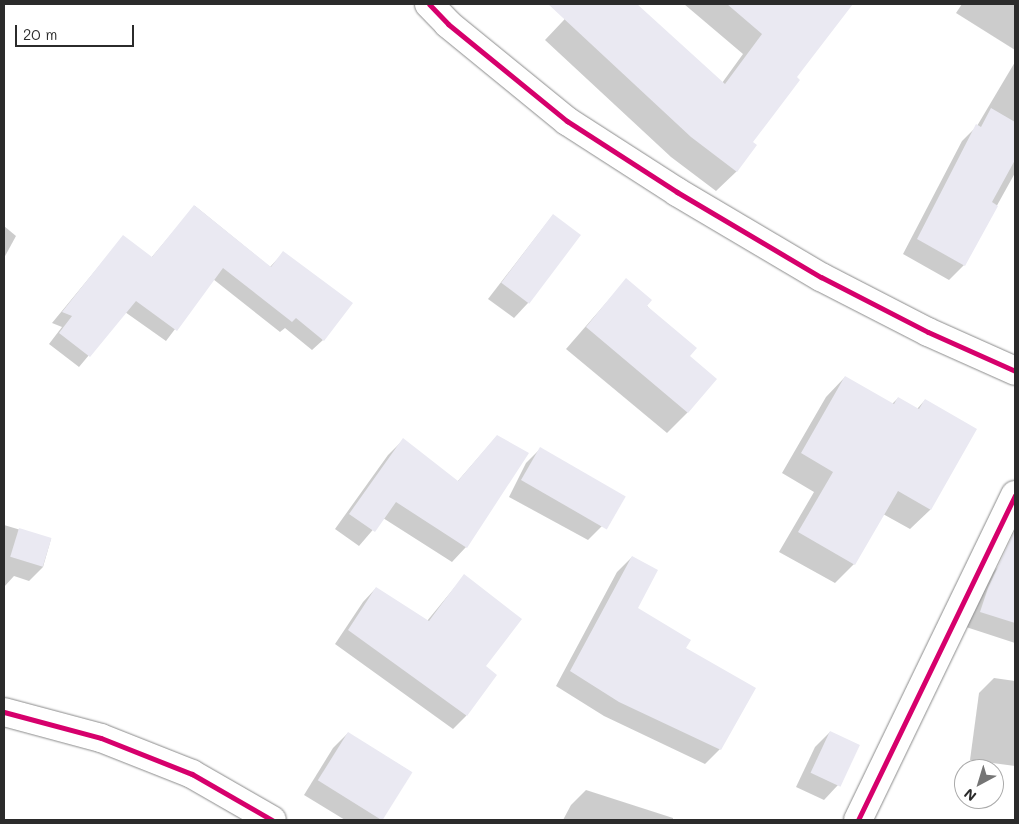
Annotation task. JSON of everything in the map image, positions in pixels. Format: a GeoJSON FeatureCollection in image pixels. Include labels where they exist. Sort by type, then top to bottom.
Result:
{"type":"FeatureCollection","features":[{"type":"Feature","properties":{"kind":"street"},"geometry":{"type":"LineString","coordinates":[[429,4],[448,24],[567,121],[677,192],[821,277],[928,332],[1015,371]]}},
{"type":"Feature","properties":{"kind":"street"},"geometry":{"type":"LineString","coordinates":[[858,820],[1015,495]]}},
{"type":"Feature","properties":{"kind":"street"},"geometry":{"type":"LineString","coordinates":[[4,712],[101,738],[192,774],[272,820]]}},
{"type":"Feature","properties":{"kind":"building"},"geometry":{"type":"Polygon","coordinates":[[[548,4],[637,4],[725,84],[762,34],[727,4],[853,4],[797,77],[800,80],[753,142],[757,145],[737,172],[691,137],[548,4]]]}},
{"type":"Feature","properties":{"kind":"building"},"geometry":{"type":"Polygon","coordinates":[[[991,108],[1015,122],[1015,160],[992,202],[998,206],[965,266],[917,239],[976,124],[981,127],[991,108]]]}},
{"type":"Feature","properties":{"kind":"building"},"geometry":{"type":"Polygon","coordinates":[[[194,205],[271,267],[283,251],[353,303],[324,341],[296,318],[292,322],[223,268],[177,331],[136,301],[90,357],[59,333],[72,316],[62,312],[123,235],[152,257],[194,205]]]}},
{"type":"Feature","properties":{"kind":"building"},"geometry":{"type":"Polygon","coordinates":[[[553,214],[581,235],[529,304],[501,283],[553,214]]]}},
{"type":"Feature","properties":{"kind":"building"},"geometry":{"type":"Polygon","coordinates":[[[626,278],[652,300],[647,306],[697,348],[690,356],[717,379],[688,413],[586,327],[626,278]]]}},
{"type":"Feature","properties":{"kind":"building"},"geometry":{"type":"Polygon","coordinates":[[[845,376],[894,404],[898,397],[919,409],[925,399],[977,429],[931,510],[898,491],[855,565],[798,532],[833,472],[801,453],[845,376]]]}},
{"type":"Feature","properties":{"kind":"building"},"geometry":{"type":"Polygon","coordinates":[[[497,435],[529,453],[467,548],[396,502],[375,532],[349,514],[403,438],[458,481],[497,435]]]}},
{"type":"Feature","properties":{"kind":"building"},"geometry":{"type":"Polygon","coordinates":[[[540,447],[626,496],[607,529],[521,480],[540,447]]]}},
{"type":"Feature","properties":{"kind":"building"},"geometry":{"type":"Polygon","coordinates":[[[19,528],[52,538],[43,567],[10,557],[19,528]]]}},
{"type":"Feature","properties":{"kind":"building"},"geometry":{"type":"Polygon","coordinates":[[[1015,530],[1015,623],[980,612],[988,588],[1015,530]]]}},
{"type":"Feature","properties":{"kind":"building"},"geometry":{"type":"Polygon","coordinates":[[[632,556],[658,570],[638,608],[691,640],[686,648],[756,688],[721,750],[619,702],[570,671],[632,556]]]}},
{"type":"Feature","properties":{"kind":"building"},"geometry":{"type":"Polygon","coordinates":[[[464,574],[522,619],[486,666],[497,675],[467,716],[348,630],[376,587],[429,621],[464,574]]]}},
{"type":"Feature","properties":{"kind":"building"},"geometry":{"type":"Polygon","coordinates":[[[830,731],[860,745],[840,787],[811,773],[830,731]]]}},
{"type":"Feature","properties":{"kind":"building"},"geometry":{"type":"Polygon","coordinates":[[[348,732],[412,772],[383,820],[318,780],[348,732]]]}},
{"type":"Feature","properties":{"kind":"cycle path"},"geometry":{"type":"LineString","coordinates":[[429,4],[448,24],[567,121],[677,192],[821,277],[928,332],[1015,371]]}},
{"type":"Feature","properties":{"kind":"cycle path"},"geometry":{"type":"LineString","coordinates":[[858,820],[1015,495]]}},
{"type":"Feature","properties":{"kind":"cycle path"},"geometry":{"type":"LineString","coordinates":[[4,712],[101,738],[192,774],[272,820]]}}]}
